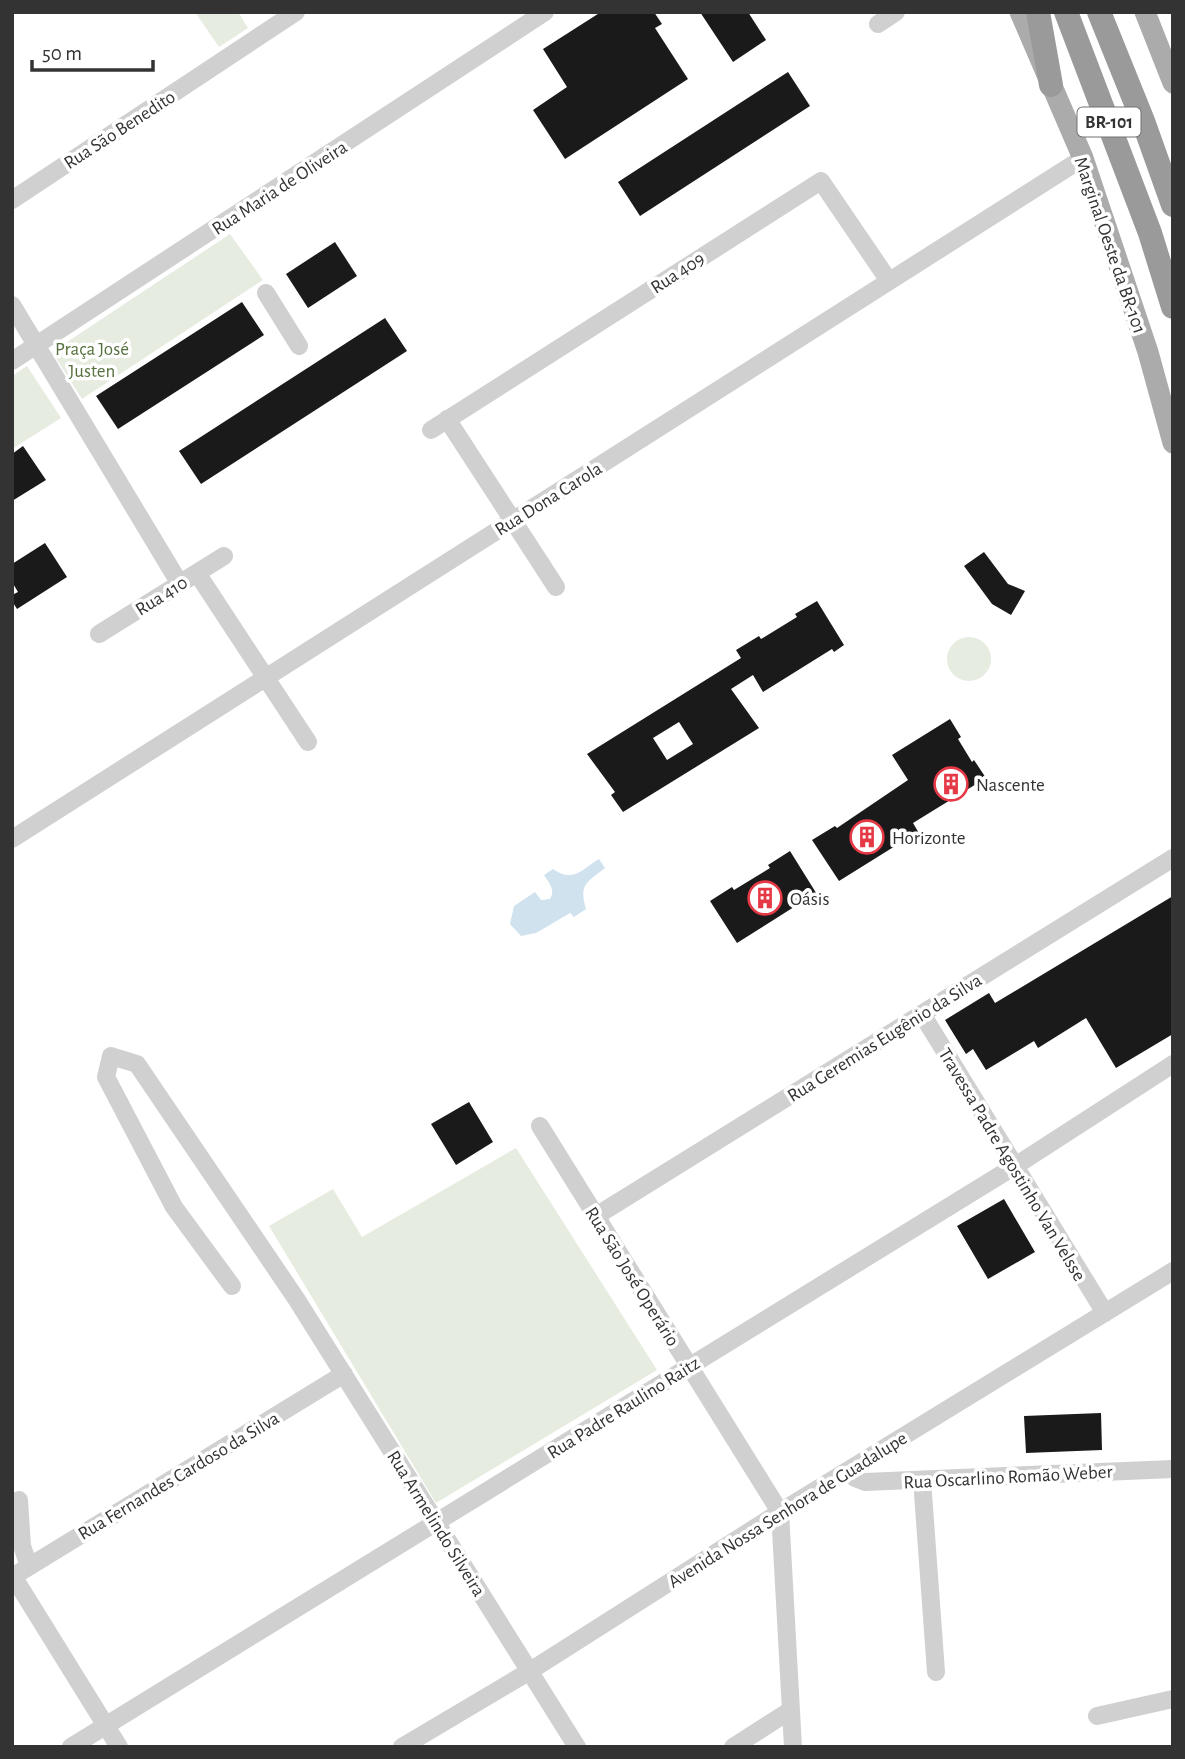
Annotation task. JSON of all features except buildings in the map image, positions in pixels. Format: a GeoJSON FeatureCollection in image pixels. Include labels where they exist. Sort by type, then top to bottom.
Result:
{"type":"FeatureCollection","features":[{"type":"Feature","properties":{"kind":"highway"},"geometry":{"type":"LineString","coordinates":[[1038,12],[1051,85]]}},
{"type":"Feature","properties":{"kind":"highway","name":"BR-101"},"geometry":{"type":"LineString","coordinates":[[1066,12],[1150,233],[1173,307]]}},
{"type":"Feature","properties":{"kind":"highway","name":"BR-101"},"geometry":{"type":"LineString","coordinates":[[1099,12],[1173,205]]}},
{"type":"Feature","properties":{"kind":"main road","name":"Marginal Oeste da BR-101"},"geometry":{"type":"LineString","coordinates":[[1020,12],[1083,158],[1148,352],[1173,443]]}},
{"type":"Feature","properties":{"kind":"main road"},"geometry":{"type":"LineString","coordinates":[[1145,12],[1173,83]]}},
{"type":"Feature","properties":{"kind":"street","name":"Rua São Benedito"},"geometry":{"type":"LineString","coordinates":[[12,200],[296,12]]}},
{"type":"Feature","properties":{"kind":"street","name":"Rua Maria de Oliveira"},"geometry":{"type":"LineString","coordinates":[[12,361],[545,12]]}},
{"type":"Feature","properties":{"kind":"street"},"geometry":{"type":"LineString","coordinates":[[878,24],[895,12]]}},
{"type":"Feature","properties":{"kind":"street","name":"Rua Dona Carola"},"geometry":{"type":"LineString","coordinates":[[12,839],[1083,158]]}},
{"type":"Feature","properties":{"kind":"street","name":"Rua 409"},"geometry":{"type":"LineString","coordinates":[[431,430],[821,181],[889,281]]}},
{"type":"Feature","properties":{"kind":"street"},"geometry":{"type":"LineString","coordinates":[[266,293],[299,346]]}},
{"type":"Feature","properties":{"kind":"street"},"geometry":{"type":"LineString","coordinates":[[12,305],[180,583]]}},
{"type":"Feature","properties":{"kind":"street"},"geometry":{"type":"LineString","coordinates":[[447,419],[556,587]]}},
{"type":"Feature","properties":{"kind":"street","name":"Rua 410"},"geometry":{"type":"LineString","coordinates":[[99,634],[224,556]]}},
{"type":"Feature","properties":{"kind":"street"},"geometry":{"type":"LineString","coordinates":[[197,573],[308,742]]}},
{"type":"Feature","properties":{"kind":"street","name":"Rua Geremias Eugênio da Silva"},"geometry":{"type":"LineString","coordinates":[[596,1216],[1173,858]]}},
{"type":"Feature","properties":{"kind":"street","name":"Travessa Padre Agostinho Van Velsse"},"geometry":{"type":"LineString","coordinates":[[922,1014],[1105,1313]]}},
{"type":"Feature","properties":{"kind":"street","name":"Rua Armelindo Silveira"},"geometry":{"type":"LineString","coordinates":[[232,1286],[174,1207],[155,1171],[106,1077],[111,1056],[137,1064],[297,1300],[577,1747]]}},
{"type":"Feature","properties":{"kind":"street","name":"Rua Padre Raulino Raitz"},"geometry":{"type":"LineString","coordinates":[[71,1747],[1014,1166],[1173,1064]]}},
{"type":"Feature","properties":{"kind":"street","name":"Rua São José Operário"},"geometry":{"type":"LineString","coordinates":[[540,1126],[780,1512],[793,1747]]}},
{"type":"Feature","properties":{"kind":"street","name":"Avenida Nossa Senhora de Guadalupe"},"geometry":{"type":"LineString","coordinates":[[402,1747],[530,1671],[780,1512],[1173,1271]]}},
{"type":"Feature","properties":{"kind":"street","name":"Rua Fernandes Cardoso da Silva"},"geometry":{"type":"LineString","coordinates":[[13,1577],[344,1374]]}},
{"type":"Feature","properties":{"kind":"street","name":"Rua Oscarlino Romão Weber"},"geometry":{"type":"LineString","coordinates":[[848,1471],[865,1482],[1173,1469]]}},
{"type":"Feature","properties":{"kind":"street"},"geometry":{"type":"LineString","coordinates":[[922,1480],[936,1672]]}},
{"type":"Feature","properties":{"kind":"street"},"geometry":{"type":"LineString","coordinates":[[19,1500],[22,1546],[29,1566]]}},
{"type":"Feature","properties":{"kind":"street"},"geometry":{"type":"LineString","coordinates":[[13,1577],[119,1747]]}},
{"type":"Feature","properties":{"kind":"street"},"geometry":{"type":"LineString","coordinates":[[1097,1716],[1173,1699]]}},
{"type":"Feature","properties":{"kind":"street"},"geometry":{"type":"LineString","coordinates":[[733,1747],[791,1710]]}},
{"type":"Feature","properties":{"kind":"green space"},"geometry":{"type":"Polygon","coordinates":[[[195,12],[238,12],[248,28],[219,47],[195,12]]]}},
{"type":"Feature","properties":{"kind":"green space","name":"Praça José Justen"},"geometry":{"type":"Polygon","coordinates":[[[230,234],[263,280],[82,399],[52,352],[230,234]]]}},
{"type":"Feature","properties":{"kind":"green space"},"geometry":{"type":"Polygon","coordinates":[[[27,366],[61,418],[12,449],[12,376],[27,366]]]}},
{"type":"Feature","properties":{"kind":"green space"},"geometry":{"type":"Polygon","coordinates":[[[969,637],[984,644],[991,659],[984,674],[969,681],[954,674],[947,659],[954,644],[969,637]]]}},
{"type":"Feature","properties":{"kind":"green space"},"geometry":{"type":"Polygon","coordinates":[[[516,1148],[657,1370],[436,1503],[269,1226],[333,1189],[362,1237],[516,1148]]]}},
{"type":"Feature","properties":{"kind":"water"},"geometry":{"type":"Polygon","coordinates":[[[599,859],[605,868],[593,877],[584,889],[586,909],[574,917],[570,913],[536,933],[521,936],[510,924],[514,906],[535,892],[541,900],[550,899],[552,890],[544,875],[553,869],[572,875],[599,859]]]}},
{"type":"Feature","properties":{"kind":"place","name":"Nascente"},"geometry":{"type":"Point","coordinates":[951,784]}},
{"type":"Feature","properties":{"kind":"place","name":"Horizonte"},"geometry":{"type":"Point","coordinates":[867,837]}},
{"type":"Feature","properties":{"kind":"place","name":"Oásis"},"geometry":{"type":"Point","coordinates":[765,898]}}]}
